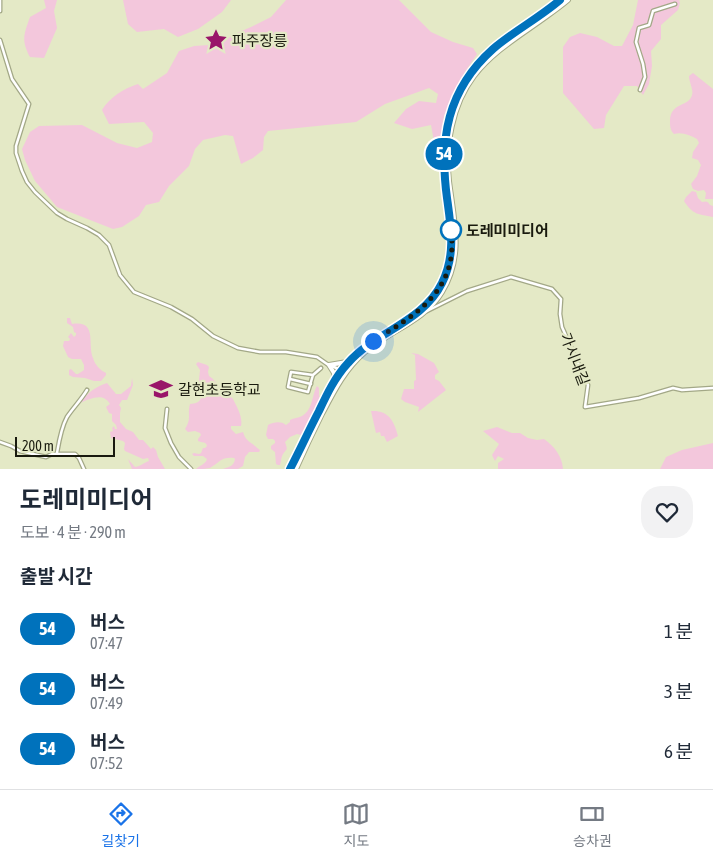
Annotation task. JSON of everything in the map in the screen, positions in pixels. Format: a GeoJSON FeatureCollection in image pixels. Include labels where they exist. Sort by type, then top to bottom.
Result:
{"type":"FeatureCollection","features":[{"type":"Feature","properties":{"kind":"main road"},"geometry":{"type":"LineString","coordinates":[[296,469],[349,361],[366,346],[417,313],[438,290],[447,272],[452,235],[444,172],[445,138],[459,93],[472,70],[493,50],[560,0]]}},
{"type":"Feature","properties":{"kind":"main road"},"geometry":{"type":"LineString","coordinates":[[290,469],[334,380],[374,345],[426,312],[441,294],[451,274],[456,249],[456,231],[449,181],[448,151],[453,124],[462,98],[474,76],[491,57],[509,42],[568,0]]}},
{"type":"Feature","properties":{"kind":"main road"},"geometry":{"type":"LineString","coordinates":[[334,380],[334,373],[329,365],[349,361]]}},
{"type":"Feature","properties":{"kind":"street"},"geometry":{"type":"LineString","coordinates":[[0,0],[0,11]]}},
{"type":"Feature","properties":{"kind":"street"},"geometry":{"type":"LineString","coordinates":[[640,90],[646,77],[636,42],[639,28],[649,25],[653,11],[675,4]]}},
{"type":"Feature","properties":{"kind":"street"},"geometry":{"type":"LineString","coordinates":[[0,40],[12,79],[29,104],[16,146],[16,153],[28,182],[35,192],[57,213],[99,235],[109,245],[120,274],[134,292],[171,307],[192,319],[213,336],[238,348],[317,357],[343,372]]}},
{"type":"Feature","properties":{"kind":"street","name":"가시내길"},"geometry":{"type":"LineString","coordinates":[[426,312],[467,291],[511,278],[552,289],[561,299],[560,314],[562,327],[588,385],[585,407],[639,398],[673,388],[682,390],[713,388]]}},
{"type":"Feature","properties":{"kind":"street"},"geometry":{"type":"LineString","coordinates":[[313,375],[291,372],[288,387],[308,392],[313,375],[321,368]]}},
{"type":"Feature","properties":{"kind":"street"},"geometry":{"type":"LineString","coordinates":[[289,379],[310,384]]}},
{"type":"Feature","properties":{"kind":"street"},"geometry":{"type":"LineString","coordinates":[[57,453],[59,439],[67,417],[87,390]]}},
{"type":"Feature","properties":{"kind":"street"},"geometry":{"type":"LineString","coordinates":[[167,409],[166,428],[171,443],[179,457],[192,469]]}},
{"type":"Feature","properties":{"kind":"street"},"geometry":{"type":"LineString","coordinates":[[0,442],[20,451],[42,457],[57,453],[75,454],[84,469]]}},
{"type":"Feature","properties":{"kind":"shaded area"},"geometry":{"type":"Polygon","coordinates":[[[44,0],[57,0],[54,11],[57,28],[44,58],[30,57],[25,46],[25,33],[30,17],[46,8],[44,0]]]}},
{"type":"Feature","properties":{"kind":"shaded area"},"geometry":{"type":"Polygon","coordinates":[[[123,0],[231,0],[222,12],[198,29],[178,37],[164,29],[137,32],[128,24],[123,0]]]}},
{"type":"Feature","properties":{"kind":"shaded area"},"geometry":{"type":"Polygon","coordinates":[[[286,0],[399,0],[431,32],[453,42],[473,48],[477,54],[465,72],[444,116],[440,147],[435,147],[431,125],[412,129],[394,123],[406,109],[419,101],[436,103],[438,94],[429,88],[385,104],[356,122],[268,131],[264,137],[263,150],[241,164],[233,136],[225,135],[203,140],[195,149],[189,166],[169,186],[159,202],[146,205],[139,216],[122,227],[113,229],[57,207],[35,181],[22,149],[30,132],[39,126],[82,125],[117,143],[137,148],[152,142],[153,133],[144,122],[109,124],[102,110],[105,105],[127,88],[138,84],[143,89],[167,73],[179,51],[194,46],[209,45],[251,27],[271,17],[286,0]]]}},
{"type":"Feature","properties":{"kind":"shaded area"},"geometry":{"type":"Polygon","coordinates":[[[638,0],[679,0],[680,3],[678,10],[661,25],[661,39],[651,51],[652,66],[649,84],[643,95],[637,86],[624,86],[606,115],[604,128],[594,129],[563,93],[563,47],[570,37],[580,33],[597,37],[614,46],[622,46],[633,25],[638,0]]]}},
{"type":"Feature","properties":{"kind":"shaded area"},"geometry":{"type":"Polygon","coordinates":[[[693,73],[713,89],[713,199],[705,199],[706,193],[704,190],[698,191],[693,189],[691,184],[697,176],[701,165],[698,160],[692,158],[693,152],[699,143],[697,139],[686,134],[674,134],[670,126],[673,110],[690,99],[692,95],[689,76],[693,73]]]}},
{"type":"Feature","properties":{"kind":"shaded area"},"geometry":{"type":"Polygon","coordinates":[[[692,191],[696,192],[702,202],[707,202],[713,206],[713,217],[696,213],[687,206],[684,201],[692,191]]]}},
{"type":"Feature","properties":{"kind":"shaded area"},"geometry":{"type":"Polygon","coordinates":[[[67,318],[70,318],[72,324],[80,324],[88,329],[94,361],[106,373],[101,381],[69,375],[69,370],[71,369],[76,374],[84,370],[84,365],[81,359],[68,357],[63,346],[64,341],[69,341],[68,337],[71,333],[74,337],[76,335],[73,327],[67,323],[67,318]]]}},
{"type":"Feature","properties":{"kind":"shaded area"},"geometry":{"type":"Polygon","coordinates":[[[411,353],[418,354],[434,363],[439,372],[435,375],[435,379],[446,390],[418,412],[419,407],[401,399],[404,389],[414,389],[414,381],[416,380],[415,355],[411,353]]]}},
{"type":"Feature","properties":{"kind":"shaded area"},"geometry":{"type":"Polygon","coordinates":[[[198,362],[209,367],[209,376],[232,398],[236,405],[241,426],[231,426],[231,429],[236,434],[243,432],[245,437],[260,450],[259,452],[249,452],[245,457],[243,466],[238,469],[223,469],[234,463],[234,458],[229,458],[223,459],[210,468],[196,469],[207,459],[203,456],[194,456],[192,454],[201,453],[203,448],[207,446],[205,443],[198,441],[200,433],[195,431],[188,432],[185,429],[188,422],[190,404],[198,402],[203,389],[199,380],[200,370],[196,364],[198,362]]]}},
{"type":"Feature","properties":{"kind":"shaded area"},"geometry":{"type":"Polygon","coordinates":[[[132,378],[133,385],[127,400],[122,400],[119,405],[121,408],[120,422],[126,429],[133,432],[139,440],[143,440],[151,449],[153,447],[156,450],[165,469],[132,469],[128,459],[135,467],[149,461],[148,458],[143,459],[125,451],[125,443],[123,441],[111,438],[110,432],[113,431],[112,428],[114,426],[117,429],[112,421],[112,414],[109,413],[106,407],[110,404],[107,400],[100,397],[80,403],[92,391],[107,383],[116,394],[121,394],[131,386],[132,378]]]}},
{"type":"Feature","properties":{"kind":"shaded area"},"geometry":{"type":"Polygon","coordinates":[[[317,386],[321,402],[305,436],[297,434],[290,437],[285,442],[287,449],[282,455],[280,465],[276,464],[275,452],[271,449],[275,441],[268,439],[266,435],[268,425],[277,422],[286,425],[290,420],[306,413],[317,386]]]}},
{"type":"Feature","properties":{"kind":"shaded area"},"geometry":{"type":"Polygon","coordinates":[[[371,411],[386,414],[392,421],[398,436],[387,442],[380,432],[376,433],[371,411]]]}},
{"type":"Feature","properties":{"kind":"shaded area"},"geometry":{"type":"Polygon","coordinates":[[[497,427],[512,433],[520,433],[528,438],[544,439],[557,452],[563,469],[498,469],[498,463],[504,459],[498,456],[495,461],[492,455],[499,444],[483,431],[497,427]]]}},
{"type":"Feature","properties":{"kind":"shaded area"},"geometry":{"type":"Polygon","coordinates":[[[713,443],[713,469],[660,469],[666,457],[682,450],[713,443]]]}},
{"type":"Feature","properties":{"kind":"bus line","name":"54"},"geometry":{"type":"LineString","coordinates":[[290,469],[334,380],[347,364],[366,346],[417,313],[429,302],[442,284],[449,265],[452,245],[444,172],[445,138],[459,93],[468,76],[472,70],[506,39],[560,0]]}},
{"type":"Feature","properties":{"kind":"place","name":"파주장릉"},"geometry":{"type":"Point","coordinates":[216,40]}},
{"type":"Feature","properties":{"kind":"place","name":"도레미미디어"},"geometry":{"type":"Point","coordinates":[451,230]}},
{"type":"Feature","properties":{"kind":"place","name":"갈현초등학교"},"geometry":{"type":"Point","coordinates":[161,389]}},
{"type":"Feature","properties":{"kind":"route"},"geometry":{"type":"LineString","coordinates":[[373,341],[417,313],[438,290],[447,272],[450,259],[452,245],[451,230]]}}]}
